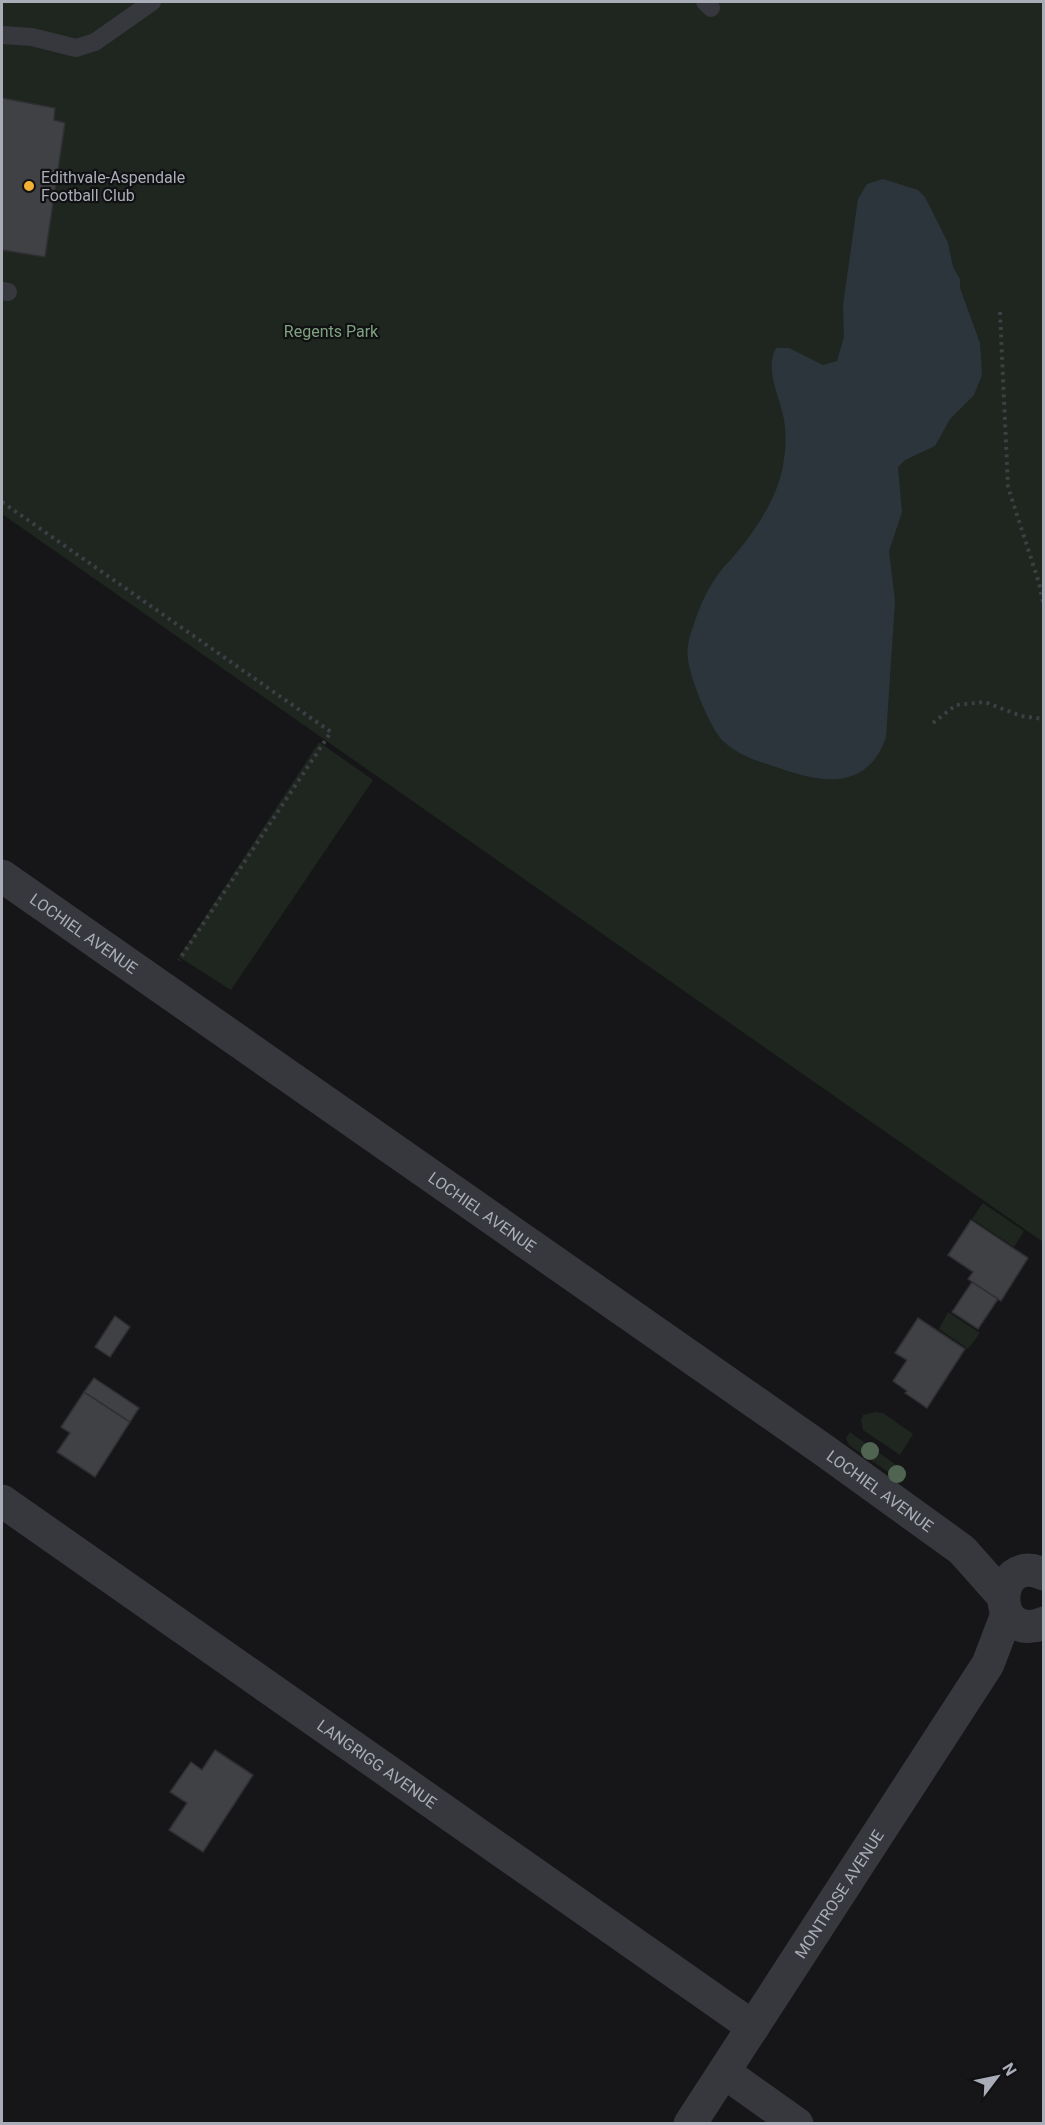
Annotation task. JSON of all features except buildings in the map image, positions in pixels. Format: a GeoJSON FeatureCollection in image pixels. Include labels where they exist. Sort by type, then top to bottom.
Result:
{"type":"FeatureCollection","features":[{"type":"Feature","properties":{"kind":"street","name":"LOCHIEL AVENUE"},"geometry":{"type":"LineString","coordinates":[[2,876],[1031,1598]]}},
{"type":"Feature","properties":{"kind":"street","name":"LANGRIGG AVENUE"},"geometry":{"type":"LineString","coordinates":[[2,1501],[753,2027]]}},
{"type":"Feature","properties":{"kind":"street","name":"MONTROSE AVENUE"},"geometry":{"type":"LineString","coordinates":[[690,2124],[1031,1598]]}},
{"type":"Feature","properties":{"kind":"street"},"geometry":{"type":"LineString","coordinates":[[724,2072],[797,2124]]}},
{"type":"Feature","properties":{"kind":"lane"},"geometry":{"type":"LineString","coordinates":[[2,35],[32,37],[75,48],[95,42],[152,2]]}},
{"type":"Feature","properties":{"kind":"path"},"geometry":{"type":"LineString","coordinates":[[1000,312],[1008,487],[1044,607]]}},
{"type":"Feature","properties":{"kind":"path"},"geometry":{"type":"LineString","coordinates":[[2,502],[331,732],[160,988]]}},
{"type":"Feature","properties":{"kind":"path"},"geometry":{"type":"LineString","coordinates":[[933,723],[957,705],[985,702],[1021,716],[1044,719]]}},
{"type":"Feature","properties":{"kind":"green space","name":"Regents Park"},"geometry":{"type":"Polygon","coordinates":[[[2,2],[1043,2],[1043,1242],[2,514],[2,2]]]}},
{"type":"Feature","properties":{"kind":"green space"},"geometry":{"type":"Polygon","coordinates":[[[319,742],[373,780],[231,990],[179,957],[319,742]]]}},
{"type":"Feature","properties":{"kind":"green space"},"geometry":{"type":"Polygon","coordinates":[[[983,1203],[1024,1231],[1014,1247],[972,1219],[983,1203]]]}},
{"type":"Feature","properties":{"kind":"green space"},"geometry":{"type":"Polygon","coordinates":[[[948,1312],[980,1333],[968,1349],[939,1329],[948,1312]]]}},
{"type":"Feature","properties":{"kind":"green space"},"geometry":{"type":"Polygon","coordinates":[[[883,1413],[913,1434],[900,1455],[863,1430],[861,1420],[863,1415],[883,1413]]]}},
{"type":"Feature","properties":{"kind":"green space"},"geometry":{"type":"Polygon","coordinates":[[[850,1432],[899,1467],[894,1476],[849,1445],[846,1438],[850,1432]]]}},
{"type":"Feature","properties":{"kind":"shaded area"},"geometry":{"type":"Polygon","coordinates":[[[883,179],[918,190],[925,197],[948,243],[953,267],[960,279],[960,288],[980,343],[982,375],[974,395],[950,419],[935,446],[905,460],[898,467],[902,512],[889,551],[895,601],[886,737],[878,755],[867,767],[855,775],[841,779],[826,779],[793,773],[755,760],[724,742],[713,726],[692,678],[688,650],[690,637],[703,600],[717,575],[746,541],[768,508],[782,471],[786,439],[784,417],[773,377],[773,357],[776,348],[789,348],[823,365],[837,361],[844,337],[843,305],[858,199],[867,184],[883,179]]]}},
{"type":"Feature","properties":{"kind":"place","name":"Edithvale-Aspendale Football Club"},"geometry":{"type":"Point","coordinates":[29,186]}}]}
